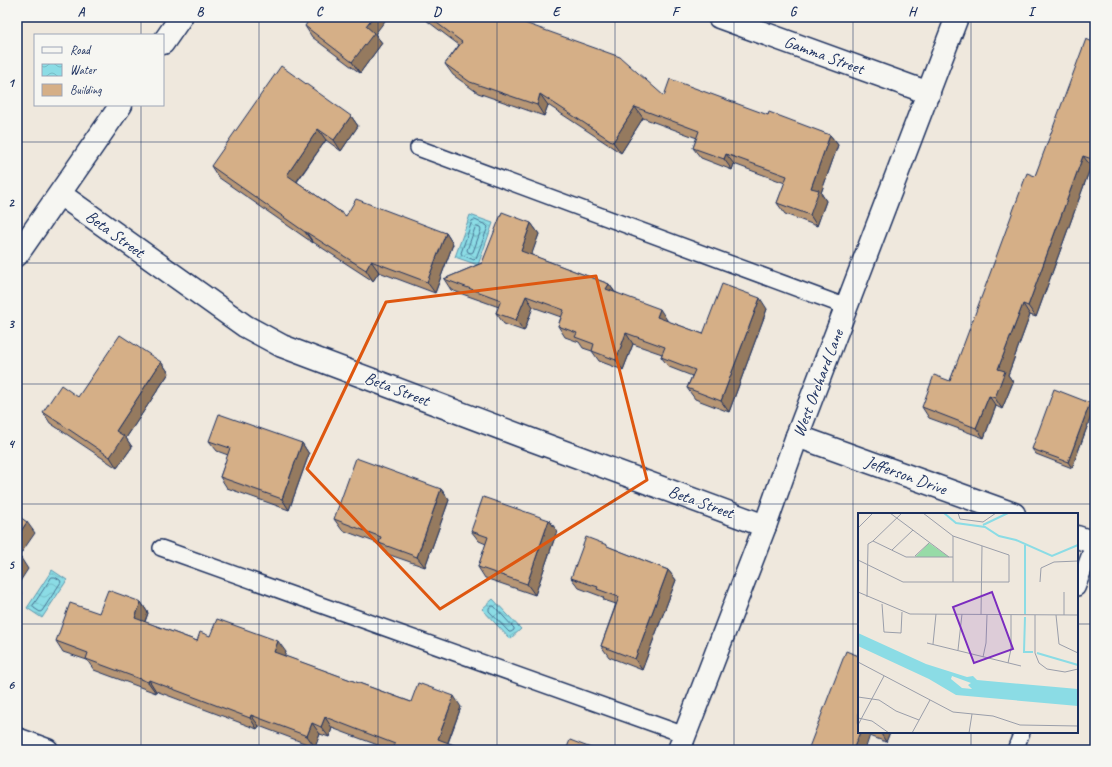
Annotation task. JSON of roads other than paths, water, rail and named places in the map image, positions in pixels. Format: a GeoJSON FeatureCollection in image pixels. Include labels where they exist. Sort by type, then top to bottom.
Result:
{"type":"FeatureCollection","features":[{"type":"Feature","properties":{"kind":"street"},"geometry":{"type":"LineString","coordinates":[[164,42],[181,17]]}},
{"type":"Feature","properties":{"kind":"street","name":"Gamma Street"},"geometry":{"type":"LineString","coordinates":[[719,17],[929,93]]}},
{"type":"Feature","properties":{"kind":"street","name":"West Orchard Lane"},"geometry":{"type":"LineString","coordinates":[[682,742],[957,17]]}},
{"type":"Feature","properties":{"kind":"street"},"geometry":{"type":"LineString","coordinates":[[17,255],[120,106]]}},
{"type":"Feature","properties":{"kind":"street","name":"Beta Street"},"geometry":{"type":"LineString","coordinates":[[60,194],[246,326],[282,346],[764,526]]}},
{"type":"Feature","properties":{"kind":"street","name":"Jefferson Drive"},"geometry":{"type":"LineString","coordinates":[[797,436],[1011,513]]}},
{"type":"Feature","properties":{"kind":"street"},"geometry":{"type":"LineString","coordinates":[[17,739],[47,750]]}},
{"type":"Feature","properties":{"kind":"lane"},"geometry":{"type":"LineString","coordinates":[[418,148],[847,307]]}},
{"type":"Feature","properties":{"kind":"lane"},"geometry":{"type":"LineString","coordinates":[[1078,584],[1089,541]]}},
{"type":"Feature","properties":{"kind":"lane"},"geometry":{"type":"LineString","coordinates":[[160,548],[682,742]]}},
{"type":"Feature","properties":{"kind":"lane"},"geometry":{"type":"LineString","coordinates":[[1015,750],[1022,733]]}},
{"type":"Feature","properties":{"kind":"water"},"geometry":{"type":"Polygon","coordinates":[[[470,215],[493,223],[478,265],[455,257],[470,215]]]}},
{"type":"Feature","properties":{"kind":"water"},"geometry":{"type":"Polygon","coordinates":[[[52,570],[67,580],[42,618],[27,608],[52,570]]]}},
{"type":"Feature","properties":{"kind":"water"},"geometry":{"type":"Polygon","coordinates":[[[493,599],[521,629],[510,639],[482,609],[493,599]]]}}]}
